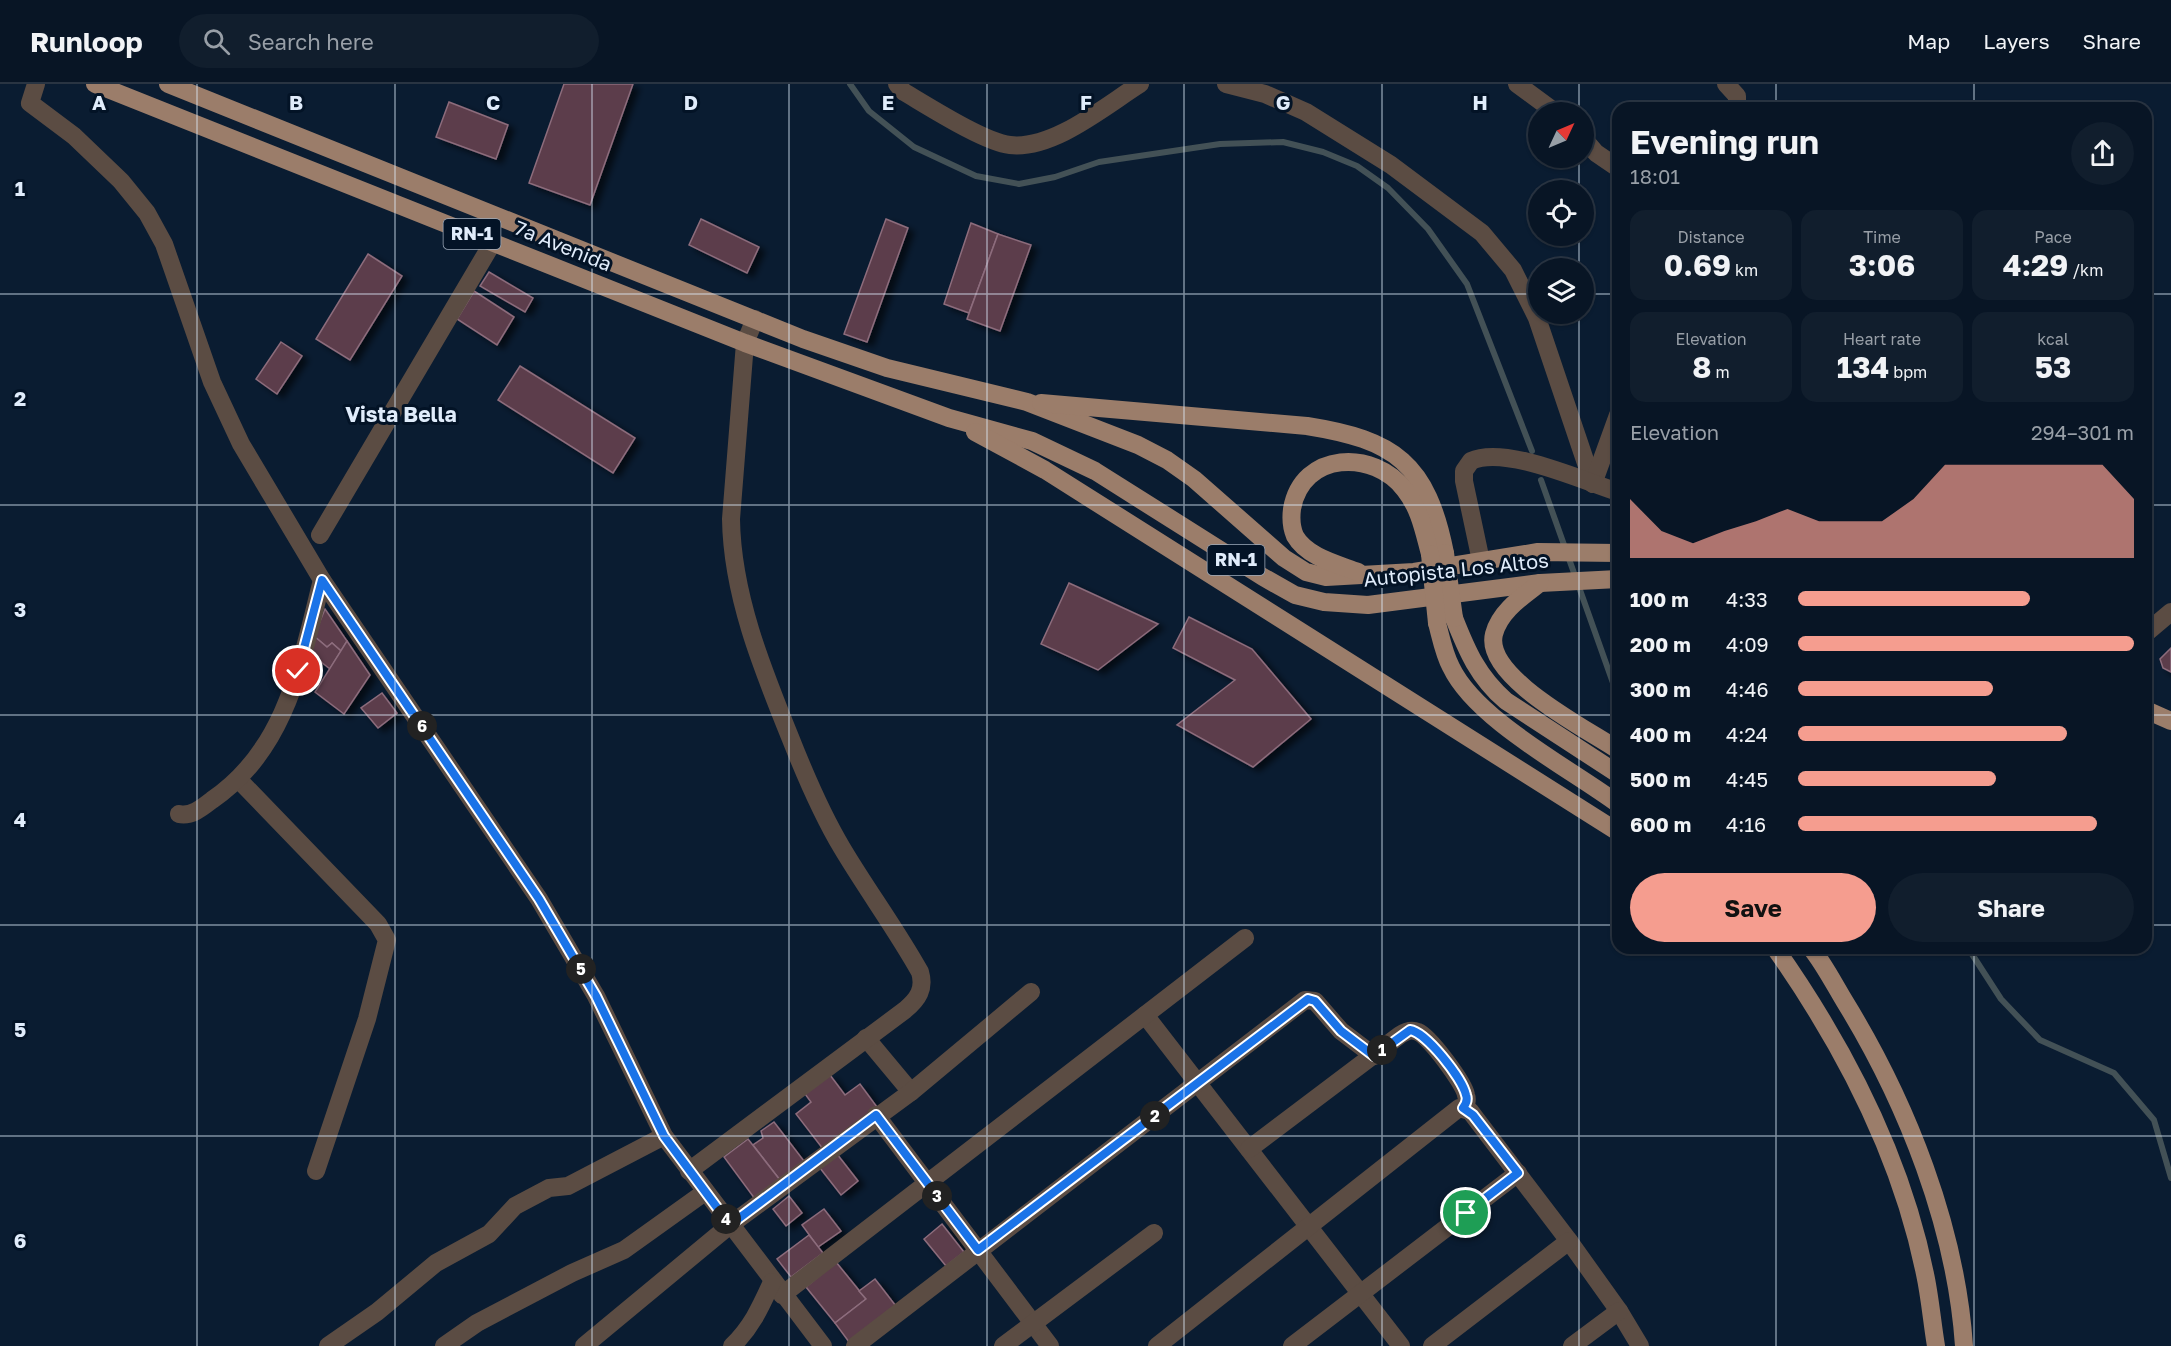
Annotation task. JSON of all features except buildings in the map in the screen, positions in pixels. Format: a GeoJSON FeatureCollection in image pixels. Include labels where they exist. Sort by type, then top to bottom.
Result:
{"type":"FeatureCollection","features":[{"type":"Feature","properties":{"kind":"main road","name":"7a Avenida"},"geometry":{"type":"LineString","coordinates":[[95,84],[745,343],[949,418]]}},
{"type":"Feature","properties":{"kind":"main road","name":"7a Avenida"},"geometry":{"type":"LineString","coordinates":[[168,84],[754,319],[887,368],[1027,402]]}},
{"type":"Feature","properties":{"kind":"main road"},"geometry":{"type":"LineString","coordinates":[[1027,402],[1096,406],[1307,426],[1347,432],[1374,442],[1403,460],[1421,483],[1438,522],[1437,554],[1451,668],[1466,691],[1502,723],[1612,800]]}},
{"type":"Feature","properties":{"kind":"main road","name":"Autopista Los Altos"},"geometry":{"type":"LineString","coordinates":[[1027,402],[1138,445],[1167,460],[1194,479],[1284,558],[1306,572],[1326,577],[1414,572],[1538,552],[1612,552]]}},
{"type":"Feature","properties":{"kind":"main road"},"geometry":{"type":"LineString","coordinates":[[949,418],[1045,470],[1612,828]]}},
{"type":"Feature","properties":{"kind":"main road","name":"Autopista Los Altos"},"geometry":{"type":"LineString","coordinates":[[949,418],[1032,441],[1095,471],[1263,577],[1295,594],[1314,600],[1368,605],[1543,582],[1612,579]]}},
{"type":"Feature","properties":{"kind":"main road"},"geometry":{"type":"LineString","coordinates":[[1365,575],[1318,556],[1295,536],[1291,519],[1295,494],[1307,476],[1330,463],[1356,462],[1386,472],[1405,489],[1419,512],[1437,554]]}},
{"type":"Feature","properties":{"kind":"main road"},"geometry":{"type":"LineString","coordinates":[[1543,582],[1511,606],[1503,617],[1494,635],[1496,654],[1504,669],[1526,690],[1612,746]]}},
{"type":"Feature","properties":{"kind":"main road"},"geometry":{"type":"LineString","coordinates":[[1446,620],[1478,672],[1491,688],[1506,701],[1612,770]]}},
{"type":"Feature","properties":{"kind":"main road"},"geometry":{"type":"LineString","coordinates":[[2152,713],[2171,721]]}},
{"type":"Feature","properties":{"kind":"main road"},"geometry":{"type":"LineString","coordinates":[[1768,954],[1800,987]]}},
{"type":"Feature","properties":{"kind":"main road"},"geometry":{"type":"LineString","coordinates":[[1779,954],[1841,1049],[1876,1120],[1905,1197],[1925,1273],[1936,1346]]}},
{"type":"Feature","properties":{"kind":"main road"},"geometry":{"type":"LineString","coordinates":[[1815,954],[1865,1035],[1906,1116],[1931,1187],[1951,1262],[1964,1346]]}},
{"type":"Feature","properties":{"kind":"street"},"geometry":{"type":"LineString","coordinates":[[36,84],[30,103],[74,136],[121,181],[147,213],[164,244],[212,382],[241,444],[322,580],[544,908],[596,996],[664,1136],[823,1346]]}},
{"type":"Feature","properties":{"kind":"street"},"geometry":{"type":"LineString","coordinates":[[897,84],[904,92],[957,122],[1008,145],[1031,144],[1055,137],[1140,84]]}},
{"type":"Feature","properties":{"kind":"street"},"geometry":{"type":"LineString","coordinates":[[1226,84],[1265,94],[1306,112],[1391,165],[1482,233],[1513,270],[1537,318],[1593,484]]}},
{"type":"Feature","properties":{"kind":"street"},"geometry":{"type":"LineString","coordinates":[[1517,84],[1541,102]]}},
{"type":"Feature","properties":{"kind":"street"},"geometry":{"type":"LineString","coordinates":[[1726,84],[1737,96],[1737,102]]}},
{"type":"Feature","properties":{"kind":"street"},"geometry":{"type":"LineString","coordinates":[[1594,151],[1612,164]]}},
{"type":"Feature","properties":{"kind":"street"},"geometry":{"type":"LineString","coordinates":[[320,534],[493,242]]}},
{"type":"Feature","properties":{"kind":"street"},"geometry":{"type":"LineString","coordinates":[[689,1170],[914,1003],[919,996],[922,980],[915,963],[841,847],[824,814],[780,711],[739,587],[732,546],[732,519],[745,343],[754,319]]}},
{"type":"Feature","properties":{"kind":"street"},"geometry":{"type":"LineString","coordinates":[[1593,484],[1612,432]]}},
{"type":"Feature","properties":{"kind":"street"},"geometry":{"type":"LineString","coordinates":[[1481,561],[1464,481],[1464,471],[1471,461],[1483,457],[1504,458],[1612,490]]}},
{"type":"Feature","properties":{"kind":"street"},"geometry":{"type":"LineString","coordinates":[[179,814],[189,814],[200,809],[238,779],[267,745],[293,693],[322,580]]}},
{"type":"Feature","properties":{"kind":"street"},"geometry":{"type":"LineString","coordinates":[[2152,628],[2171,612]]}},
{"type":"Feature","properties":{"kind":"street"},"geometry":{"type":"LineString","coordinates":[[238,779],[378,924],[387,940],[363,1030],[316,1171]]}},
{"type":"Feature","properties":{"kind":"street"},"geometry":{"type":"LineString","coordinates":[[732,1346],[746,1333],[777,1288],[927,1184],[1245,938]]}},
{"type":"Feature","properties":{"kind":"street"},"geometry":{"type":"LineString","coordinates":[[584,1346],[730,1225],[876,1115],[911,1092],[1030,992]]}},
{"type":"Feature","properties":{"kind":"street"},"geometry":{"type":"LineString","coordinates":[[855,1346],[1308,999],[1315,1001],[1341,1031],[1374,1056]]}},
{"type":"Feature","properties":{"kind":"street"},"geometry":{"type":"LineString","coordinates":[[1145,1015],[1401,1346]]}},
{"type":"Feature","properties":{"kind":"street"},"geometry":{"type":"LineString","coordinates":[[1157,1346],[1453,1111],[1463,1108],[1467,1100],[1464,1090],[1423,1035],[1417,1031],[1405,1032],[1249,1149]]}},
{"type":"Feature","properties":{"kind":"street"},"geometry":{"type":"LineString","coordinates":[[866,1038],[911,1092]]}},
{"type":"Feature","properties":{"kind":"street"},"geometry":{"type":"LineString","coordinates":[[1463,1108],[1473,1115],[1569,1241],[1619,1311],[1640,1346]]}},
{"type":"Feature","properties":{"kind":"street"},"geometry":{"type":"LineString","coordinates":[[876,1115],[1050,1346]]}},
{"type":"Feature","properties":{"kind":"street"},"geometry":{"type":"LineString","coordinates":[[328,1346],[377,1312],[436,1263],[489,1234],[515,1206],[549,1188],[568,1186],[664,1136]]}},
{"type":"Feature","properties":{"kind":"street"},"geometry":{"type":"LineString","coordinates":[[1292,1346],[1518,1173]]}},
{"type":"Feature","properties":{"kind":"street"},"geometry":{"type":"LineString","coordinates":[[444,1346],[477,1323],[572,1273],[624,1250],[705,1192]]}},
{"type":"Feature","properties":{"kind":"street"},"geometry":{"type":"LineString","coordinates":[[1003,1346],[1154,1233]]}},
{"type":"Feature","properties":{"kind":"street"},"geometry":{"type":"LineString","coordinates":[[1432,1346],[1569,1241]]}},
{"type":"Feature","properties":{"kind":"street"},"geometry":{"type":"LineString","coordinates":[[1572,1346],[1619,1311]]}},
{"type":"Feature","properties":{"kind":"waterway"},"geometry":{"type":"LineString","coordinates":[[850,84],[869,111],[914,147],[976,176],[1019,184],[1055,177],[1099,162],[1220,144],[1283,142],[1323,152],[1357,166],[1388,188],[1428,229],[1467,284],[1532,451]]}},
{"type":"Feature","properties":{"kind":"waterway"},"geometry":{"type":"LineString","coordinates":[[1541,480],[1612,680]]}},
{"type":"Feature","properties":{"kind":"waterway"},"geometry":{"type":"LineString","coordinates":[[1972,954],[2001,999],[2040,1040],[2114,1073],[2154,1120],[2171,1178]]}},
{"type":"Feature","properties":{"kind":"district","name":"Vista Bella"},"geometry":{"type":"Point","coordinates":[401,415]}},
{"type":"Feature","properties":{"kind":"route"},"geometry":{"type":"LineString","coordinates":[[298,671],[322,580],[539,899],[596,996],[664,1136],[730,1225],[876,1115],[978,1250],[1198,1084],[1301,1002],[1308,999],[1315,1001],[1341,1031],[1374,1056],[1400,1035],[1410,1030],[1417,1031],[1430,1041],[1464,1090],[1467,1100],[1463,1108],[1473,1115],[1518,1173],[1466,1213]]}}]}
